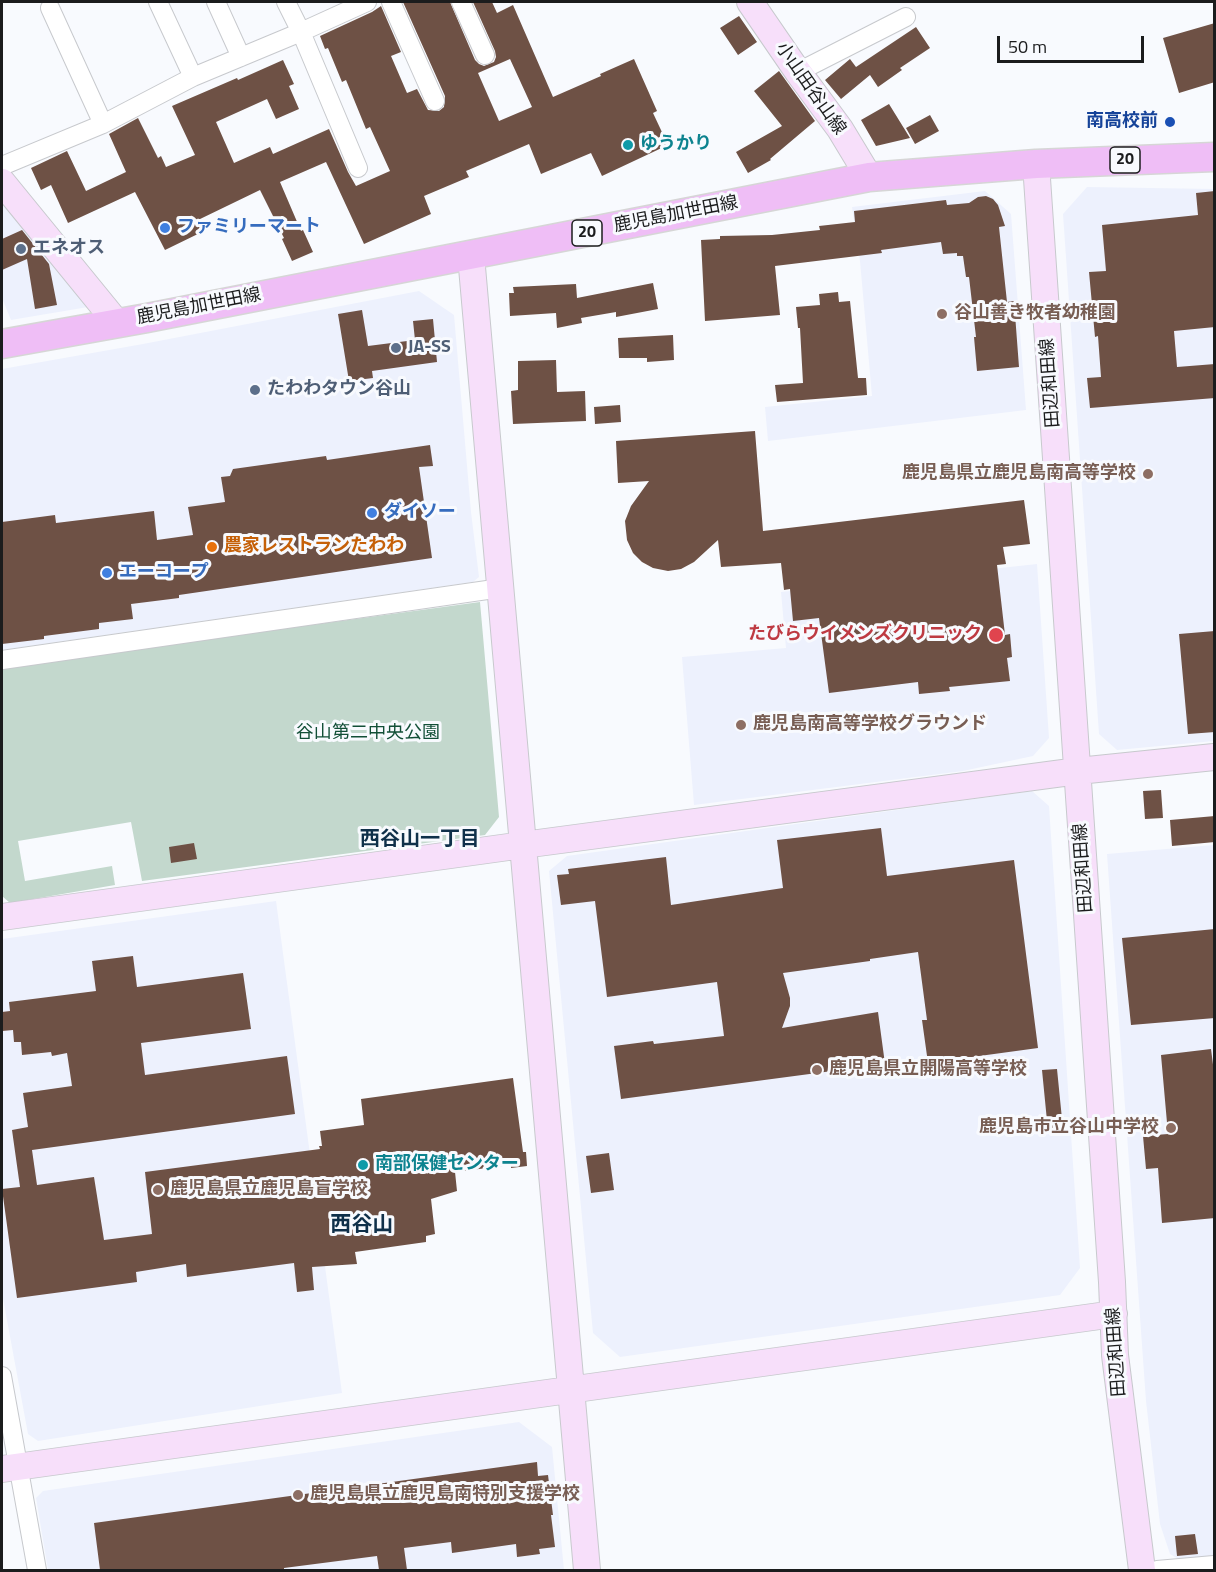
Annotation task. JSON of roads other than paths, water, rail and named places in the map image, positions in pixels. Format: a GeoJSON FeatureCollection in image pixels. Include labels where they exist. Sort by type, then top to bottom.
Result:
{"type":"FeatureCollection","features":[{"type":"Feature","properties":{"kind":"main road","name":"鹿児島加世田線"},"geometry":{"type":"LineString","coordinates":[[2,344],[471,256],[868,177],[1036,164],[1215,157]]}},
{"type":"Feature","properties":{"kind":"street"},"geometry":{"type":"LineString","coordinates":[[158,2],[193,77]]}},
{"type":"Feature","properties":{"kind":"street"},"geometry":{"type":"LineString","coordinates":[[216,2],[241,57]]}},
{"type":"Feature","properties":{"kind":"street"},"geometry":{"type":"LineString","coordinates":[[286,2],[301,32],[358,168]]}},
{"type":"Feature","properties":{"kind":"street"},"geometry":{"type":"LineString","coordinates":[[2,166],[103,124],[193,77],[367,2]]}},
{"type":"Feature","properties":{"kind":"street"},"geometry":{"type":"LineString","coordinates":[[391,2],[435,101]]}},
{"type":"Feature","properties":{"kind":"street"},"geometry":{"type":"LineString","coordinates":[[461,2],[485,56]]}},
{"type":"Feature","properties":{"kind":"street","name":"小山田谷山線"},"geometry":{"type":"LineString","coordinates":[[750,2],[840,129],[868,177]]}},
{"type":"Feature","properties":{"kind":"street"},"geometry":{"type":"LineString","coordinates":[[50,8],[103,124]]}},
{"type":"Feature","properties":{"kind":"street"},"geometry":{"type":"LineString","coordinates":[[798,72],[906,17]]}},
{"type":"Feature","properties":{"kind":"street","name":"田辺和田線"},"geometry":{"type":"LineString","coordinates":[[1036,164],[1115,1355],[1142,1570]]}},
{"type":"Feature","properties":{"kind":"street"},"geometry":{"type":"LineString","coordinates":[[2,182],[117,323]]}},
{"type":"Feature","properties":{"kind":"street"},"geometry":{"type":"LineString","coordinates":[[471,256],[587,1570]]}},
{"type":"Feature","properties":{"kind":"street"},"geometry":{"type":"LineString","coordinates":[[2,660],[501,588]]}},
{"type":"Feature","properties":{"kind":"street"},"geometry":{"type":"LineString","coordinates":[[2,917],[1078,771],[1215,757]]}},
{"type":"Feature","properties":{"kind":"street"},"geometry":{"type":"LineString","coordinates":[[10,1468],[1114,1314]]}},
{"type":"Feature","properties":{"kind":"street"},"geometry":{"type":"LineString","coordinates":[[2,1376],[10,1468],[37,1570]]}},
{"type":"Feature","properties":{"kind":"street"},"geometry":{"type":"LineString","coordinates":[[1157,1570],[1215,1565]]}},
{"type":"Feature","properties":{"kind":"place","name":"南高校前"},"geometry":{"type":"Point","coordinates":[1170,122]}},
{"type":"Feature","properties":{"kind":"place","name":"ゆうかり"},"geometry":{"type":"Point","coordinates":[628,145]}},
{"type":"Feature","properties":{"kind":"place","name":"ファミリーマート"},"geometry":{"type":"Point","coordinates":[165,228]}},
{"type":"Feature","properties":{"kind":"place","name":"エネオス"},"geometry":{"type":"Point","coordinates":[21,249]}},
{"type":"Feature","properties":{"kind":"place","name":"谷山善き牧者幼稚園"},"geometry":{"type":"Point","coordinates":[942,314]}},
{"type":"Feature","properties":{"kind":"place","name":"JA-SS"},"geometry":{"type":"Point","coordinates":[396,348]}},
{"type":"Feature","properties":{"kind":"place","name":"たわわタウン谷山"},"geometry":{"type":"Point","coordinates":[255,390]}},
{"type":"Feature","properties":{"kind":"place","name":"鹿児島県立鹿児島南高等学校"},"geometry":{"type":"Point","coordinates":[1148,474]}},
{"type":"Feature","properties":{"kind":"place","name":"ダイソー"},"geometry":{"type":"Point","coordinates":[372,513]}},
{"type":"Feature","properties":{"kind":"place","name":"農家レストランたわわ"},"geometry":{"type":"Point","coordinates":[212,547]}},
{"type":"Feature","properties":{"kind":"place","name":"エーコープ"},"geometry":{"type":"Point","coordinates":[107,573]}},
{"type":"Feature","properties":{"kind":"place","name":"たびらウイメンズクリニック"},"geometry":{"type":"Point","coordinates":[996,635]}},
{"type":"Feature","properties":{"kind":"place","name":"鹿児島南高等学校グラウンド"},"geometry":{"type":"Point","coordinates":[741,725]}},
{"type":"Feature","properties":{"kind":"place","name":"鹿児島県立開陽高等学校"},"geometry":{"type":"Point","coordinates":[817,1070]}},
{"type":"Feature","properties":{"kind":"place","name":"鹿児島市立谷山中学校"},"geometry":{"type":"Point","coordinates":[1171,1128]}},
{"type":"Feature","properties":{"kind":"place","name":"南部保健センター"},"geometry":{"type":"Point","coordinates":[363,1165]}},
{"type":"Feature","properties":{"kind":"place","name":"鹿児島県立鹿児島盲学校"},"geometry":{"type":"Point","coordinates":[158,1190]}},
{"type":"Feature","properties":{"kind":"place","name":"鹿児島県立鹿児島南特別支援学校"},"geometry":{"type":"Point","coordinates":[298,1495]}},
{"type":"Feature","properties":{"kind":"district","name":"西谷山一丁目"},"geometry":{"type":"Point","coordinates":[420,840]}},
{"type":"Feature","properties":{"kind":"district","name":"西谷山"},"geometry":{"type":"Point","coordinates":[362,1226]}},
{"type":"Feature","properties":{"kind":"park label","name":"谷山第二中央公園"},"geometry":{"type":"Point","coordinates":[368,734]}}]}
